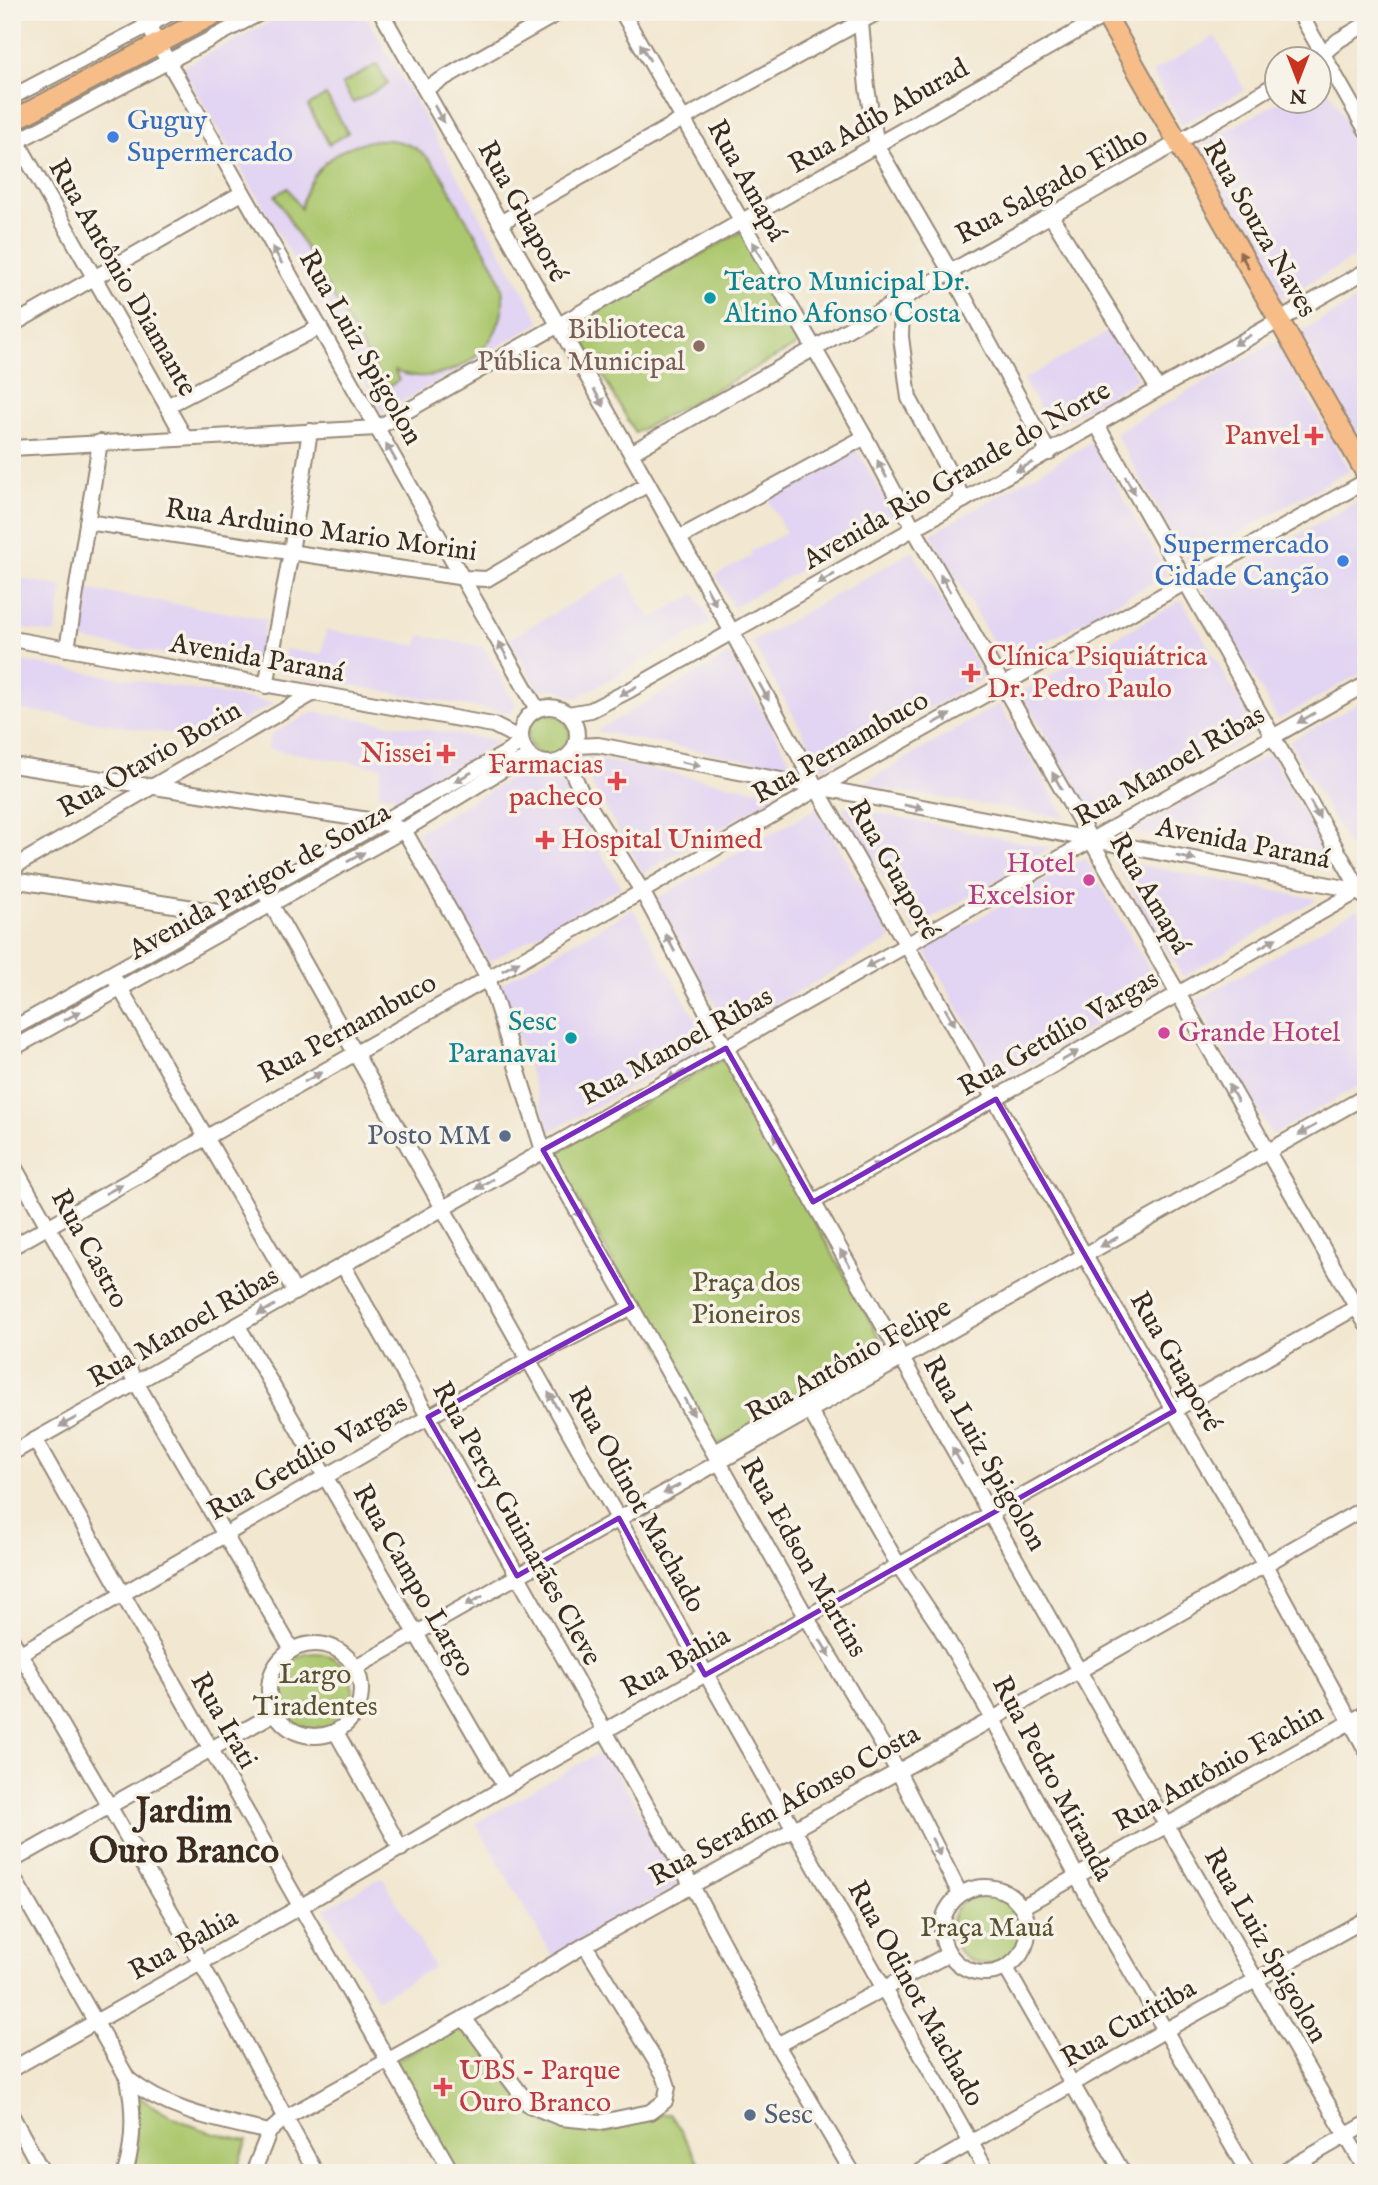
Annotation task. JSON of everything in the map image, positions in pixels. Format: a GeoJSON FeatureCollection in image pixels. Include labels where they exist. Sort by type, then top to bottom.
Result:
{"type":"FeatureCollection","features":[{"type":"Feature","properties":{"kind":"main road"},"geometry":{"type":"LineString","coordinates":[[12,121],[218,12]]}},
{"type":"Feature","properties":{"kind":"main road","name":"Rua Souza Naves"},"geometry":{"type":"LineString","coordinates":[[1107,13],[1178,144],[1366,473]]}},
{"type":"Feature","properties":{"kind":"street","name":"Rua Luiz Spigolon"},"geometry":{"type":"LineString","coordinates":[[140,12],[465,578],[526,692],[532,713]]}},
{"type":"Feature","properties":{"kind":"street"},"geometry":{"type":"LineString","coordinates":[[12,97],[173,12]]}},
{"type":"Feature","properties":{"kind":"street"},"geometry":{"type":"LineString","coordinates":[[14,143],[262,12]]}},
{"type":"Feature","properties":{"kind":"street","name":"Rua Guaporé"},"geometry":{"type":"LineString","coordinates":[[381,12],[732,632],[817,789],[1264,1563],[1366,1751]]}},
{"type":"Feature","properties":{"kind":"street"},"geometry":{"type":"LineString","coordinates":[[425,89],[560,12]]}},
{"type":"Feature","properties":{"kind":"street","name":"Rua Amapá"},"geometry":{"type":"LineString","coordinates":[[622,12],[865,437],[914,529],[1267,1153],[1361,1305],[1366,1324]]}},
{"type":"Feature","properties":{"kind":"street"},"geometry":{"type":"LineString","coordinates":[[500,223],[861,17],[878,12]]}},
{"type":"Feature","properties":{"kind":"street"},"geometry":{"type":"LineString","coordinates":[[1299,12],[1314,46]]}},
{"type":"Feature","properties":{"kind":"street","name":"Rua Adib Aburad"},"geometry":{"type":"LineString","coordinates":[[377,428],[1107,13]]}},
{"type":"Feature","properties":{"kind":"street"},"geometry":{"type":"LineString","coordinates":[[861,17],[867,88],[877,146],[950,271],[1049,453]]}},
{"type":"Feature","properties":{"kind":"street"},"geometry":{"type":"LineString","coordinates":[[1332,46],[1366,24]]}},
{"type":"Feature","properties":{"kind":"street"},"geometry":{"type":"LineString","coordinates":[[1332,76],[1366,130]]}},
{"type":"Feature","properties":{"kind":"street","name":"Rua Salgado Filho"},"geometry":{"type":"LineString","coordinates":[[631,453],[814,347],[1178,144],[1262,93]]}},
{"type":"Feature","properties":{"kind":"street","name":"Rua Antônio Diamante"},"geometry":{"type":"LineString","coordinates":[[14,143],[185,438]]}},
{"type":"Feature","properties":{"kind":"street"},"geometry":{"type":"LineString","coordinates":[[12,325],[242,193]]}},
{"type":"Feature","properties":{"kind":"street"},"geometry":{"type":"LineString","coordinates":[[1051,216],[1158,389]]}},
{"type":"Feature","properties":{"kind":"street","name":"Avenida Rio Grande do Norte"},"geometry":{"type":"LineString","coordinates":[[568,714],[591,710],[732,632],[1366,271]]}},
{"type":"Feature","properties":{"kind":"street"},"geometry":{"type":"LineString","coordinates":[[902,300],[901,337],[909,398],[964,500]]}},
{"type":"Feature","properties":{"kind":"street"},"geometry":{"type":"LineString","coordinates":[[167,406],[320,327]]}},
{"type":"Feature","properties":{"kind":"street"},"geometry":{"type":"LineString","coordinates":[[1097,425],[1364,893]]}},
{"type":"Feature","properties":{"kind":"street"},"geometry":{"type":"LineString","coordinates":[[12,448],[377,428]]}},
{"type":"Feature","properties":{"kind":"street"},"geometry":{"type":"LineString","coordinates":[[266,686],[310,431]]}},
{"type":"Feature","properties":{"kind":"street"},"geometry":{"type":"LineString","coordinates":[[679,538],[865,437]]}},
{"type":"Feature","properties":{"kind":"street"},"geometry":{"type":"LineString","coordinates":[[67,649],[100,442]]}},
{"type":"Feature","properties":{"kind":"street","name":"Rua Pernambuco"},"geometry":{"type":"LineString","coordinates":[[12,1247],[642,891],[817,789],[1366,481]]}},
{"type":"Feature","properties":{"kind":"street","name":"Rua Arduino Mario Morini"},"geometry":{"type":"LineString","coordinates":[[87,522],[465,578],[487,579],[648,484]]}},
{"type":"Feature","properties":{"kind":"street","name":"Avenida Paraná"},"geometry":{"type":"LineString","coordinates":[[12,639],[493,724],[521,741]]}},
{"type":"Feature","properties":{"kind":"street","name":"Rua Manoel Ribas"},"geometry":{"type":"LineString","coordinates":[[12,1453],[1366,684]]}},
{"type":"Feature","properties":{"kind":"street","name":"Rua Otavio Borin"},"geometry":{"type":"LineString","coordinates":[[12,868],[312,694]]}},
{"type":"Feature","properties":{"kind":"street"},"geometry":{"type":"LineString","coordinates":[[555,707],[568,714],[576,726],[570,752],[558,762],[546,764],[532,758],[521,741],[521,729],[532,713],[555,707]]}},
{"type":"Feature","properties":{"kind":"street","name":"Avenida Paraná"},"geometry":{"type":"LineString","coordinates":[[493,724],[532,713]]}},
{"type":"Feature","properties":{"kind":"street","name":"Avenida Parigot de Souza"},"geometry":{"type":"LineString","coordinates":[[12,1029],[506,753],[521,741]]}},
{"type":"Feature","properties":{"kind":"street","name":"Avenida Paraná"},"geometry":{"type":"LineString","coordinates":[[570,752],[598,745],[1364,893]]}},
{"type":"Feature","properties":{"kind":"street","name":"Rua Luiz Spigolon"},"geometry":{"type":"LineString","coordinates":[[570,752],[583,796],[642,891],[726,1048],[899,1354],[1255,1981],[1366,2170]]}},
{"type":"Feature","properties":{"kind":"street","name":"Avenida Parigot de Souza"},"geometry":{"type":"LineString","coordinates":[[12,1049],[404,830],[512,764],[532,758]]}},
{"type":"Feature","properties":{"kind":"street"},"geometry":{"type":"LineString","coordinates":[[12,765],[382,822],[404,830]]}},
{"type":"Feature","properties":{"kind":"street","name":"Rua Edson Martins"},"geometry":{"type":"LineString","coordinates":[[404,830],[488,978],[543,1150],[807,1618],[898,1771],[960,1894]]}},
{"type":"Feature","properties":{"kind":"street"},"geometry":{"type":"LineString","coordinates":[[12,880],[219,912],[228,927]]}},
{"type":"Feature","properties":{"kind":"street","name":"Rua Odinot Machado"},"geometry":{"type":"LineString","coordinates":[[262,888],[988,2173]]}},
{"type":"Feature","properties":{"kind":"street","name":"Rua Getúlio Vargas"},"geometry":{"type":"LineString","coordinates":[[813,1202],[1178,994],[1364,893]]}},
{"type":"Feature","properties":{"kind":"street"},"geometry":{"type":"LineString","coordinates":[[111,973],[295,1292]]}},
{"type":"Feature","properties":{"kind":"street","name":"Rua Antônio Felipe"},"geometry":{"type":"LineString","coordinates":[[355,1668],[899,1354],[1085,1255],[1366,1096]]}},
{"type":"Feature","properties":{"kind":"street","name":"Rua Castro"},"geometry":{"type":"LineString","coordinates":[[12,1163],[136,1384],[292,1650]]}},
{"type":"Feature","properties":{"kind":"street","name":"Rua Percy Guimarães Cleve"},"geometry":{"type":"LineString","coordinates":[[343,1265],[692,1886],[777,2045],[853,2173]]}},
{"type":"Feature","properties":{"kind":"street","name":"Rua Bahia"},"geometry":{"type":"LineString","coordinates":[[12,2069],[301,1907],[505,1787],[1361,1305]]}},
{"type":"Feature","properties":{"kind":"street","name":"Rua Getúlio Vargas"},"geometry":{"type":"LineString","coordinates":[[16,1656],[529,1359],[632,1307]]}},
{"type":"Feature","properties":{"kind":"street","name":"Rua Campo Largo"},"geometry":{"type":"LineString","coordinates":[[238,1326],[505,1787]]}},
{"type":"Feature","properties":{"kind":"street","name":"Rua Antônio Felipe"},"geometry":{"type":"LineString","coordinates":[[717,1457],[810,1411],[899,1354]]}},
{"type":"Feature","properties":{"kind":"street","name":"Rua Pedro Miranda"},"geometry":{"type":"LineString","coordinates":[[810,1411],[899,1566],[940,1627],[993,1719],[1076,1875],[1248,2173]]}},
{"type":"Feature","properties":{"kind":"street","name":"Rua Irati"},"geometry":{"type":"LineString","coordinates":[[36,1440],[121,1595],[452,2173]]}},
{"type":"Feature","properties":{"kind":"street","name":"Rua Serafim Afonso Costa"},"geometry":{"type":"LineString","coordinates":[[253,2173],[269,2132],[285,2118],[464,2018],[585,1945],[1079,1671],[1366,1507]]}},
{"type":"Feature","properties":{"kind":"street"},"geometry":{"type":"LineString","coordinates":[[12,1640],[16,1656],[109,1806],[201,1963],[316,2173]]}},
{"type":"Feature","properties":{"kind":"street"},"geometry":{"type":"LineString","coordinates":[[306,1645],[334,1648],[346,1656],[355,1668],[361,1697],[348,1723],[336,1732],[308,1736],[295,1732],[283,1724],[275,1713],[269,1685],[273,1671],[281,1659],[292,1650],[306,1645]]}},
{"type":"Feature","properties":{"kind":"street"},"geometry":{"type":"LineString","coordinates":[[12,1861],[275,1713]]}},
{"type":"Feature","properties":{"kind":"street","name":"Rua Antônio Fachin"},"geometry":{"type":"LineString","coordinates":[[1022,1907],[1366,1713]]}},
{"type":"Feature","properties":{"kind":"street"},"geometry":{"type":"LineString","coordinates":[[336,1732],[401,1849]]}},
{"type":"Feature","properties":{"kind":"street"},"geometry":{"type":"LineString","coordinates":[[12,1875],[128,2078],[147,2094],[181,2110],[269,2132]]}},
{"type":"Feature","properties":{"kind":"street"},"geometry":{"type":"LineString","coordinates":[[987,1886],[1013,1896],[1022,1907],[1027,1917],[1027,1941],[1015,1961],[1006,1968],[981,1973],[958,1964],[949,1954],[944,1944],[942,1922],[946,1911],[960,1894],[987,1886]]}},
{"type":"Feature","properties":{"kind":"street","name":"Rua Curitiba"},"geometry":{"type":"LineString","coordinates":[[918,2173],[1164,2031],[1366,1919]]}},
{"type":"Feature","properties":{"kind":"street"},"geometry":{"type":"LineString","coordinates":[[464,2018],[529,2105],[561,2118],[601,2122],[650,2112],[665,2101],[668,2087],[664,2075],[585,1945]]}},
{"type":"Feature","properties":{"kind":"street"},"geometry":{"type":"LineString","coordinates":[[777,2045],[949,1954]]}},
{"type":"Feature","properties":{"kind":"street"},"geometry":{"type":"LineString","coordinates":[[1006,1968],[1122,2173]]}},
{"type":"Feature","properties":{"kind":"street"},"geometry":{"type":"LineString","coordinates":[[125,2173],[130,2157],[132,2116],[128,2078]]}},
{"type":"Feature","properties":{"kind":"street"},"geometry":{"type":"LineString","coordinates":[[12,2116],[43,2173]]}},
{"type":"Feature","properties":{"kind":"street"},"geometry":{"type":"LineString","coordinates":[[1281,2173],[1366,2124]]}},
{"type":"Feature","properties":{"kind":"highlighted area"},"geometry":{"type":"Polygon","coordinates":[[[726,1048],[813,1202],[996,1099],[1174,1411],[705,1675],[619,1518],[517,1576],[428,1417],[632,1307],[543,1150],[726,1048]]]}},
{"type":"Feature","properties":{"kind":"shaded area"},"geometry":{"type":"Polygon","coordinates":[[[290,12],[364,12],[541,322],[383,413],[182,67],[290,12]]]}},
{"type":"Feature","properties":{"kind":"shaded area"},"geometry":{"type":"Polygon","coordinates":[[[1215,36],[1245,90],[1182,125],[1152,72],[1215,36]]]}},
{"type":"Feature","properties":{"kind":"shaded area"},"geometry":{"type":"Polygon","coordinates":[[[1332,96],[1366,155],[1366,251],[1281,299],[1196,148],[1262,111],[1262,116],[1332,116],[1332,96]]]}},
{"type":"Feature","properties":{"kind":"shaded area"},"geometry":{"type":"Polygon","coordinates":[[[1366,295],[1366,449],[1300,332],[1366,295]]]}},
{"type":"Feature","properties":{"kind":"shaded area"},"geometry":{"type":"Polygon","coordinates":[[[1111,330],[1138,379],[1051,428],[1023,380],[1111,330]]]}},
{"type":"Feature","properties":{"kind":"shaded area"},"geometry":{"type":"Polygon","coordinates":[[[1276,341],[1349,470],[1188,562],[1115,433],[1276,341]]]}},
{"type":"Feature","properties":{"kind":"shaded area"},"geometry":{"type":"Polygon","coordinates":[[[1092,442],[1167,574],[1006,665],[931,534],[1092,442]]]}},
{"type":"Feature","properties":{"kind":"shaded area"},"geometry":{"type":"Polygon","coordinates":[[[856,448],[895,518],[733,607],[716,575],[752,556],[750,552],[786,533],[767,497],[856,448]]]}},
{"type":"Feature","properties":{"kind":"shaded area"},"geometry":{"type":"Polygon","coordinates":[[[1365,497],[1366,670],[1278,720],[1204,588],[1365,497]]]}},
{"type":"Feature","properties":{"kind":"shaded area"},"geometry":{"type":"Polygon","coordinates":[[[913,551],[984,678],[823,768],[752,642],[913,551]]]}},
{"type":"Feature","properties":{"kind":"shaded area"},"geometry":{"type":"Polygon","coordinates":[[[625,573],[650,619],[695,594],[711,623],[576,698],[557,689],[538,690],[510,638],[625,573]]]}},
{"type":"Feature","properties":{"kind":"shaded area"},"geometry":{"type":"Polygon","coordinates":[[[12,577],[63,587],[55,634],[12,627],[12,577]]]}},
{"type":"Feature","properties":{"kind":"shaded area"},"geometry":{"type":"Polygon","coordinates":[[[84,589],[266,619],[258,669],[76,639],[84,589]]]}},
{"type":"Feature","properties":{"kind":"shaded area"},"geometry":{"type":"Polygon","coordinates":[[[1182,600],[1257,732],[1095,823],[1021,692],[1182,600]]]}},
{"type":"Feature","properties":{"kind":"shaded area"},"geometry":{"type":"Polygon","coordinates":[[[326,630],[418,646],[420,635],[484,647],[516,705],[510,713],[282,673],[286,649],[322,655],[326,630]]]}},
{"type":"Feature","properties":{"kind":"shaded area"},"geometry":{"type":"Polygon","coordinates":[[[730,654],[795,769],[596,731],[730,654]]]}},
{"type":"Feature","properties":{"kind":"shaded area"},"geometry":{"type":"Polygon","coordinates":[[[12,660],[274,703],[195,746],[196,738],[12,708],[12,660]]]}},
{"type":"Feature","properties":{"kind":"shaded area"},"geometry":{"type":"Polygon","coordinates":[[[1366,699],[1366,872],[1364,873],[1290,741],[1366,699]]]}},
{"type":"Feature","properties":{"kind":"shaded area"},"geometry":{"type":"Polygon","coordinates":[[[999,704],[1066,818],[861,785],[999,704]]]}},
{"type":"Feature","properties":{"kind":"shaded area"},"geometry":{"type":"Polygon","coordinates":[[[314,712],[499,741],[394,802],[394,795],[379,793],[382,767],[268,749],[271,734],[314,712]]]}},
{"type":"Feature","properties":{"kind":"shaded area"},"geometry":{"type":"Polygon","coordinates":[[[1270,753],[1338,873],[1131,832],[1270,753]]]}},
{"type":"Feature","properties":{"kind":"shaded area"},"geometry":{"type":"Polygon","coordinates":[[[575,755],[779,794],[643,873],[575,755]]]}},
{"type":"Feature","properties":{"kind":"shaded area"},"geometry":{"type":"Polygon","coordinates":[[[523,772],[541,781],[561,782],[621,887],[489,962],[416,833],[523,772]]]}},
{"type":"Feature","properties":{"kind":"shaded area"},"geometry":{"type":"Polygon","coordinates":[[[842,806],[1051,848],[914,929],[842,806]]]}},
{"type":"Feature","properties":{"kind":"shaded area"},"geometry":{"type":"Polygon","coordinates":[[[817,808],[891,939],[730,1030],[656,899],[817,808]]]}},
{"type":"Feature","properties":{"kind":"shaded area"},"geometry":{"type":"Polygon","coordinates":[[[1085,857],[1160,988],[1000,1081],[924,949],[1085,857]]]}},
{"type":"Feature","properties":{"kind":"shaded area"},"geometry":{"type":"Polygon","coordinates":[[[1114,860],[1317,899],[1183,977],[1114,860]]]}},
{"type":"Feature","properties":{"kind":"shaded area"},"geometry":{"type":"Polygon","coordinates":[[[633,909],[709,1043],[550,1132],[500,984],[633,909]]]}},
{"type":"Feature","properties":{"kind":"shaded area"},"geometry":{"type":"Polygon","coordinates":[[[1357,909],[1366,925],[1366,1082],[1272,1135],[1196,1001],[1357,909]]]}},
{"type":"Feature","properties":{"kind":"shaded area"},"geometry":{"type":"Polygon","coordinates":[[[604,1750],[681,1884],[553,1957],[476,1823],[604,1750]]]}},
{"type":"Feature","properties":{"kind":"shaded area"},"geometry":{"type":"Polygon","coordinates":[[[382,1877],[434,1967],[377,1999],[325,1909],[382,1877]]]}},
{"type":"Feature","properties":{"kind":"green space"},"geometry":{"type":"Polygon","coordinates":[[[377,64],[388,84],[353,103],[342,84],[377,64]]]}},
{"type":"Feature","properties":{"kind":"green space"},"geometry":{"type":"Polygon","coordinates":[[[326,95],[348,133],[329,144],[308,106],[326,95]]]}},
{"type":"Feature","properties":{"kind":"green space"},"geometry":{"type":"Polygon","coordinates":[[[376,140],[411,146],[434,165],[498,275],[503,303],[501,316],[489,341],[469,361],[434,375],[418,376],[395,371],[399,380],[386,388],[275,195],[288,188],[301,209],[310,182],[326,162],[349,147],[376,140]]]}},
{"type":"Feature","properties":{"kind":"green space"},"geometry":{"type":"Polygon","coordinates":[[[743,231],[800,341],[796,346],[635,433],[576,328],[576,323],[743,231]]]}},
{"type":"Feature","properties":{"kind":"green space"},"geometry":{"type":"Polygon","coordinates":[[[549,714],[564,720],[570,735],[564,750],[549,756],[534,750],[528,735],[534,720],[549,714]]]}},
{"type":"Feature","properties":{"kind":"green space","name":"Praça dos Pioneiros"},"geometry":{"type":"Polygon","coordinates":[[[721,1060],[725,1062],[886,1349],[723,1443],[716,1444],[556,1161],[556,1155],[560,1149],[721,1060]]]}},
{"type":"Feature","properties":{"kind":"green space","name":"Largo Tiradentes"},"geometry":{"type":"Polygon","coordinates":[[[315,1653],[330,1656],[342,1664],[350,1676],[353,1691],[350,1706],[342,1718],[330,1726],[315,1729],[300,1726],[288,1718],[280,1706],[277,1691],[280,1676],[288,1664],[300,1656],[315,1653]]]}},
{"type":"Feature","properties":{"kind":"green space","name":"Praça Mauá"},"geometry":{"type":"Polygon","coordinates":[[[994,1892],[1013,1902],[1021,1914],[1021,1942],[1013,1954],[1001,1962],[980,1964],[961,1954],[953,1942],[951,1921],[961,1902],[973,1894],[994,1892]]]}},
{"type":"Feature","properties":{"kind":"green space"},"geometry":{"type":"Polygon","coordinates":[[[462,2024],[526,2106],[547,2125],[604,2133],[661,2114],[671,2114],[705,2173],[454,2173],[392,2063],[462,2024]]]}},
{"type":"Feature","properties":{"kind":"green space"},"geometry":{"type":"Polygon","coordinates":[[[136,2095],[162,2112],[188,2124],[216,2134],[247,2140],[235,2173],[132,2173],[136,2154],[136,2095]]]}},
{"type":"Feature","properties":{"kind":"place","name":"Guguy Supermercado"},"geometry":{"type":"Point","coordinates":[113,137]}},
{"type":"Feature","properties":{"kind":"place","name":"Teatro Municipal Dr. Altino Afonso Costa"},"geometry":{"type":"Point","coordinates":[710,298]}},
{"type":"Feature","properties":{"kind":"place","name":"Biblioteca Pública Municipal"},"geometry":{"type":"Point","coordinates":[699,346]}},
{"type":"Feature","properties":{"kind":"place","name":"Panvel"},"geometry":{"type":"Point","coordinates":[1314,436]}},
{"type":"Feature","properties":{"kind":"place","name":"Supermercado Cidade Canção"},"geometry":{"type":"Point","coordinates":[1343,561]}},
{"type":"Feature","properties":{"kind":"place","name":"Clínica Psiquiátrica Dr. Pedro Paulo"},"geometry":{"type":"Point","coordinates":[971,673]}},
{"type":"Feature","properties":{"kind":"place","name":"Nissei"},"geometry":{"type":"Point","coordinates":[446,754]}},
{"type":"Feature","properties":{"kind":"place","name":"Farmacias pacheco"},"geometry":{"type":"Point","coordinates":[617,781]}},
{"type":"Feature","properties":{"kind":"place","name":"Hospital Unimed"},"geometry":{"type":"Point","coordinates":[545,840]}},
{"type":"Feature","properties":{"kind":"place","name":"Hotel Excelsior"},"geometry":{"type":"Point","coordinates":[1089,880]}},
{"type":"Feature","properties":{"kind":"place","name":"Grande Hotel"},"geometry":{"type":"Point","coordinates":[1164,1033]}},
{"type":"Feature","properties":{"kind":"place","name":"Sesc Paranavai"},"geometry":{"type":"Point","coordinates":[571,1038]}},
{"type":"Feature","properties":{"kind":"place","name":"Posto MM"},"geometry":{"type":"Point","coordinates":[505,1136]}},
{"type":"Feature","properties":{"kind":"place","name":"UBS - Parque Ouro Branco"},"geometry":{"type":"Point","coordinates":[443,2087]}},
{"type":"Feature","properties":{"kind":"place","name":"Sesc"},"geometry":{"type":"Point","coordinates":[750,2115]}},
{"type":"Feature","properties":{"kind":"district","name":"Jardim Ouro Branco"},"geometry":{"type":"Point","coordinates":[184,1832]}}]}
